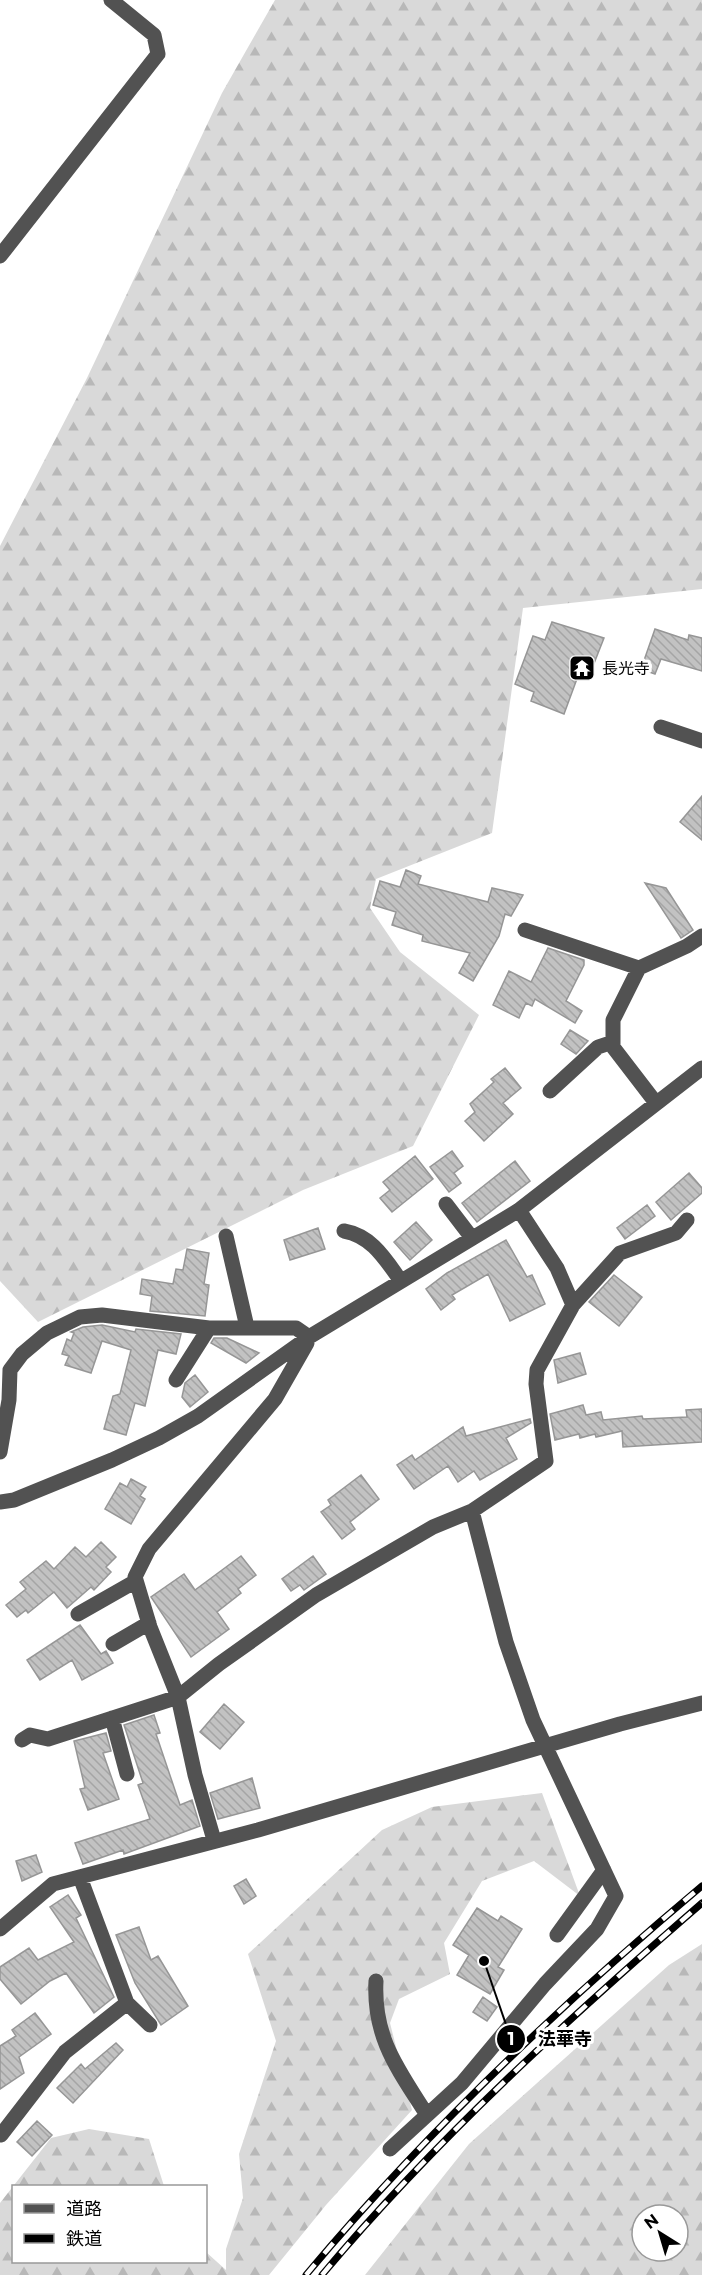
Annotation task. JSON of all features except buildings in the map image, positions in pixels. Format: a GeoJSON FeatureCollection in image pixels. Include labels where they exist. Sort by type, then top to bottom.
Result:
{"type":"FeatureCollection","features":[{"type":"Feature","properties":{"kind":"street"},"geometry":{"type":"LineString","coordinates":[[0,256],[158,54],[154,35],[111,0]]}},
{"type":"Feature","properties":{"kind":"street"},"geometry":{"type":"LineString","coordinates":[[661,727],[702,741]]}},
{"type":"Feature","properties":{"kind":"street"},"geometry":{"type":"LineString","coordinates":[[525,930],[639,968]]}},
{"type":"Feature","properties":{"kind":"street"},"geometry":{"type":"LineString","coordinates":[[656,1103],[613,1047],[613,1020],[639,968],[702,936]]}},
{"type":"Feature","properties":{"kind":"street"},"geometry":{"type":"LineString","coordinates":[[550,1091],[598,1047],[613,1042]]}},
{"type":"Feature","properties":{"kind":"street"},"geometry":{"type":"LineString","coordinates":[[0,1502],[14,1500],[159,1438],[198,1416],[309,1338],[519,1210],[702,1068]]}},
{"type":"Feature","properties":{"kind":"street"},"geometry":{"type":"LineString","coordinates":[[446,1204],[472,1238]]}},
{"type":"Feature","properties":{"kind":"street"},"geometry":{"type":"LineString","coordinates":[[519,1210],[557,1268],[573,1305]]}},
{"type":"Feature","properties":{"kind":"street"},"geometry":{"type":"LineString","coordinates":[[22,1740],[30,1735],[48,1738],[178,1697],[219,1664],[316,1595],[433,1527],[472,1510],[546,1461],[536,1384],[537,1370],[573,1305],[620,1253],[676,1233],[687,1220]]}},
{"type":"Feature","properties":{"kind":"street"},"geometry":{"type":"LineString","coordinates":[[344,1231],[360,1234],[372,1244],[401,1281]]}},
{"type":"Feature","properties":{"kind":"street"},"geometry":{"type":"LineString","coordinates":[[226,1236],[247,1327]]}},
{"type":"Feature","properties":{"kind":"street"},"geometry":{"type":"LineString","coordinates":[[0,1452],[9,1401],[10,1371],[22,1354],[59,1325],[80,1317],[102,1315],[208,1328],[296,1328],[309,1338]]}},
{"type":"Feature","properties":{"kind":"street"},"geometry":{"type":"LineString","coordinates":[[176,1380],[208,1328]]}},
{"type":"Feature","properties":{"kind":"street"},"geometry":{"type":"LineString","coordinates":[[214,1840],[195,1775],[178,1697],[149,1623],[135,1577],[149,1549],[274,1400],[309,1338]]}},
{"type":"Feature","properties":{"kind":"street"},"geometry":{"type":"LineString","coordinates":[[390,2149],[462,2083],[545,1983],[609,1912],[616,1896],[544,1747],[506,1642],[472,1510]]}},
{"type":"Feature","properties":{"kind":"street"},"geometry":{"type":"LineString","coordinates":[[78,1614],[136,1581]]}},
{"type":"Feature","properties":{"kind":"street"},"geometry":{"type":"LineString","coordinates":[[113,1644],[149,1623]]}},
{"type":"Feature","properties":{"kind":"street"},"geometry":{"type":"LineString","coordinates":[[0,1929],[53,1884],[258,1830],[702,1703]]}},
{"type":"Feature","properties":{"kind":"street"},"geometry":{"type":"LineString","coordinates":[[112,1718],[127,1774]]}},
{"type":"Feature","properties":{"kind":"street"},"geometry":{"type":"LineString","coordinates":[[557,1935],[604,1870]]}},
{"type":"Feature","properties":{"kind":"street"},"geometry":{"type":"LineString","coordinates":[[80,1877],[127,2003],[150,2025]]}},
{"type":"Feature","properties":{"kind":"street"},"geometry":{"type":"LineString","coordinates":[[375,1981],[374,2005],[386,2050],[427,2115]]}},
{"type":"Feature","properties":{"kind":"street"},"geometry":{"type":"LineString","coordinates":[[2,2135],[65,2052],[127,2003]]}},
{"type":"Feature","properties":{"kind":"green space"},"geometry":{"type":"Polygon","coordinates":[[[275,0],[702,0],[702,589],[523,608],[492,833],[376,879],[370,908],[400,952],[479,1015],[413,1146],[303,1190],[38,1322],[0,1281],[0,546],[87,378],[222,93],[275,0]]]}},
{"type":"Feature","properties":{"kind":"green space"},"geometry":{"type":"Polygon","coordinates":[[[542,1793],[580,1896],[534,1861],[482,1881],[444,1943],[450,1974],[399,1999],[390,2023],[412,2110],[326,2205],[269,2275],[0,2275],[0,2203],[12,2188],[12,2263],[207,2263],[207,2253],[226,2270],[226,2249],[243,2198],[239,2154],[276,2041],[248,1954],[382,1830],[432,1807],[542,1793]]]}},
{"type":"Feature","properties":{"kind":"green space"},"geometry":{"type":"Polygon","coordinates":[[[702,1944],[702,2275],[365,2275],[469,2144],[669,1965],[702,1944]]]}},
{"type":"Feature","properties":{"kind":"green space"},"geometry":{"type":"Polygon","coordinates":[[[89,2129],[149,2139],[164,2185],[14,2185],[51,2138],[89,2129]]]}},
{"type":"Feature","properties":{"kind":"railway"},"geometry":{"type":"LineString","coordinates":[[306,2275],[398,2171],[495,2072],[597,1977],[702,1886]]}},
{"type":"Feature","properties":{"kind":"railway"},"geometry":{"type":"LineString","coordinates":[[322,2275],[411,2175],[505,2081],[702,1903]]}},
{"type":"Feature","properties":{"kind":"place","name":"長光寺"},"geometry":{"type":"Point","coordinates":[582,668]}},
{"type":"Feature","properties":{"kind":"place","name":"法華寺"},"geometry":{"type":"Point","coordinates":[484,1961]}}]}
